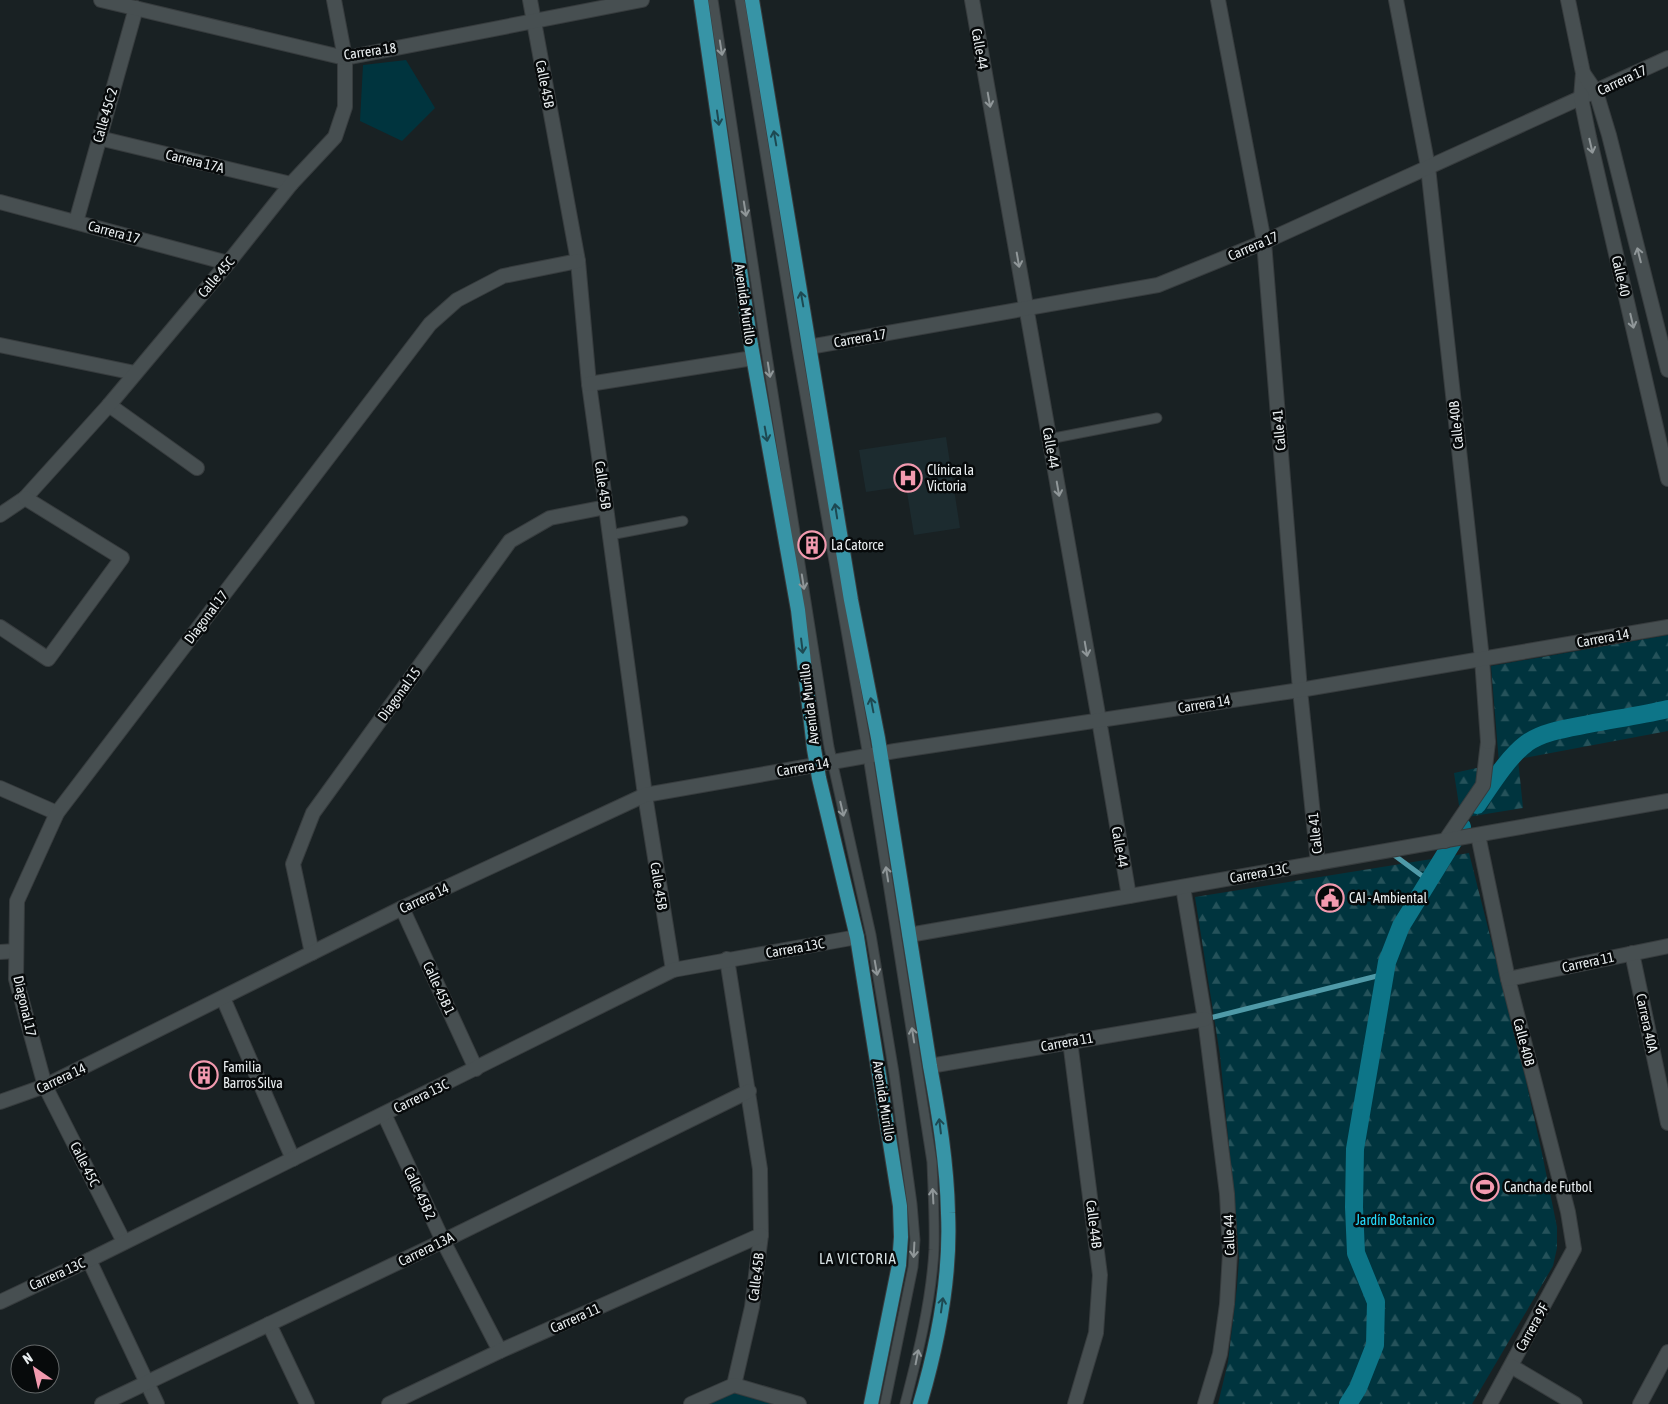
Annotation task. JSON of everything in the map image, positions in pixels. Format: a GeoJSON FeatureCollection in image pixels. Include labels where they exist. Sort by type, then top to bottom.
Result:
{"type":"FeatureCollection","features":[{"type":"Feature","properties":{"kind":"main road","name":"Avenida Murillo"},"geometry":{"type":"LineString","coordinates":[[701,0],[753,358],[798,610],[817,764],[857,937],[900,1206],[899,1265],[871,1404]]}},
{"type":"Feature","properties":{"kind":"main road"},"geometry":{"type":"LineString","coordinates":[[752,0],[874,754],[909,935],[944,1159],[948,1214],[946,1275],[937,1339],[920,1404]]}},
{"type":"Feature","properties":{"kind":"street","name":"Carrera 18"},"geometry":{"type":"LineString","coordinates":[[101,0],[345,58],[642,0]]}},
{"type":"Feature","properties":{"kind":"street","name":"Calle 45C"},"geometry":{"type":"LineString","coordinates":[[0,515],[25,498],[109,405],[228,263],[291,184],[334,137],[345,107],[345,58],[334,0]]}},
{"type":"Feature","properties":{"kind":"street","name":"Calle 45B"},"geometry":{"type":"LineString","coordinates":[[530,0],[578,260],[589,384],[645,795],[673,970]]}},
{"type":"Feature","properties":{"kind":"street","name":"Calle 44"},"geometry":{"type":"LineString","coordinates":[[972,0],[1129,896]]}},
{"type":"Feature","properties":{"kind":"street","name":"Calle 41"},"geometry":{"type":"LineString","coordinates":[[1218,0],[1264,242],[1300,690],[1318,863]]}},
{"type":"Feature","properties":{"kind":"street","name":"Calle 40B"},"geometry":{"type":"LineString","coordinates":[[1396,0],[1428,167],[1482,659],[1488,742],[1483,785],[1447,840]]}},
{"type":"Feature","properties":{"kind":"street","name":"Calle 40"},"geometry":{"type":"LineString","coordinates":[[1568,0],[1583,73],[1581,98],[1668,479]]}},
{"type":"Feature","properties":{"kind":"street","name":"Calle 45C 2"},"geometry":{"type":"LineString","coordinates":[[76,222],[136,8]]}},
{"type":"Feature","properties":{"kind":"street","name":"Carrera 17"},"geometry":{"type":"LineString","coordinates":[[809,347],[1158,285],[1264,242],[1668,58]]}},
{"type":"Feature","properties":{"kind":"street","name":"Calle 40"},"geometry":{"type":"LineString","coordinates":[[1583,73],[1596,92],[1609,135],[1668,370]]}},
{"type":"Feature","properties":{"kind":"street","name":"Carrera 17A"},"geometry":{"type":"LineString","coordinates":[[99,138],[291,184]]}},
{"type":"Feature","properties":{"kind":"street","name":"Carrera 17"},"geometry":{"type":"LineString","coordinates":[[0,202],[228,263]]}},
{"type":"Feature","properties":{"kind":"street","name":"Diagonal 17"},"geometry":{"type":"LineString","coordinates":[[45,1086],[16,979],[17,901],[57,813],[430,324],[457,300],[503,276],[578,260]]}},
{"type":"Feature","properties":{"kind":"street"},"geometry":{"type":"LineString","coordinates":[[0,345],[134,373]]}},
{"type":"Feature","properties":{"kind":"street"},"geometry":{"type":"LineString","coordinates":[[589,384],[753,358]]}},
{"type":"Feature","properties":{"kind":"street"},"geometry":{"type":"LineString","coordinates":[[109,405],[197,468]]}},
{"type":"Feature","properties":{"kind":"street"},"geometry":{"type":"LineString","coordinates":[[0,627],[48,659],[122,558],[25,498]]}},
{"type":"Feature","properties":{"kind":"street","name":"Diagonal 15"},"geometry":{"type":"LineString","coordinates":[[312,953],[293,864],[312,814],[510,541],[550,518],[606,507]]}},
{"type":"Feature","properties":{"kind":"street","name":"Carrera 14"},"geometry":{"type":"LineString","coordinates":[[0,1102],[45,1086],[402,908],[645,795],[874,754],[1300,690],[1668,626]]}},
{"type":"Feature","properties":{"kind":"street"},"geometry":{"type":"LineString","coordinates":[[0,788],[57,813]]}},
{"type":"Feature","properties":{"kind":"street","name":"Carrera 13C"},"geometry":{"type":"LineString","coordinates":[[909,935],[1668,801]]}},
{"type":"Feature","properties":{"kind":"street","name":"Calle 40B"},"geometry":{"type":"LineString","coordinates":[[1473,836],[1568,1212],[1574,1249]]}},
{"type":"Feature","properties":{"kind":"street","name":"Calle 44"},"geometry":{"type":"LineString","coordinates":[[1183,887],[1205,1019],[1227,1194],[1230,1253],[1227,1304],[1220,1354],[1205,1404]]}},
{"type":"Feature","properties":{"kind":"street","name":"Calle 45B 1"},"geometry":{"type":"LineString","coordinates":[[402,908],[476,1069]]}},
{"type":"Feature","properties":{"kind":"street","name":"Carrera 13C"},"geometry":{"type":"LineString","coordinates":[[0,1302],[89,1260],[673,970],[857,937]]}},
{"type":"Feature","properties":{"kind":"street","name":"Carrera 11"},"geometry":{"type":"LineString","coordinates":[[1508,979],[1668,946]]}},
{"type":"Feature","properties":{"kind":"street"},"geometry":{"type":"LineString","coordinates":[[0,952],[16,951]]}},
{"type":"Feature","properties":{"kind":"street","name":"Carrera 40A"},"geometry":{"type":"LineString","coordinates":[[1632,953],[1668,1123]]}},
{"type":"Feature","properties":{"kind":"street","name":"Calle 45B"},"geometry":{"type":"LineString","coordinates":[[727,960],[760,1169],[761,1235],[752,1307],[734,1385]]}},
{"type":"Feature","properties":{"kind":"street"},"geometry":{"type":"LineString","coordinates":[[223,998],[293,1159]]}},
{"type":"Feature","properties":{"kind":"street","name":"Carrera 11"},"geometry":{"type":"LineString","coordinates":[[930,1066],[1205,1019]]}},
{"type":"Feature","properties":{"kind":"street","name":"Calle 44B"},"geometry":{"type":"LineString","coordinates":[[1070,1041],[1100,1275],[1096,1332],[1075,1404]]}},
{"type":"Feature","properties":{"kind":"street","name":"Calle 45C"},"geometry":{"type":"LineString","coordinates":[[45,1086],[124,1242]]}},
{"type":"Feature","properties":{"kind":"street","name":"Carrera 13A"},"geometry":{"type":"LineString","coordinates":[[102,1404],[443,1241],[748,1091]]}},
{"type":"Feature","properties":{"kind":"street","name":"Calle 45B 2"},"geometry":{"type":"LineString","coordinates":[[384,1114],[443,1241],[500,1351]]}},
{"type":"Feature","properties":{"kind":"street","name":"Carrera 11"},"geometry":{"type":"LineString","coordinates":[[389,1404],[500,1351],[761,1235]]}},
{"type":"Feature","properties":{"kind":"street","name":"Carrera 9F"},"geometry":{"type":"LineString","coordinates":[[1490,1404],[1574,1249]]}},
{"type":"Feature","properties":{"kind":"street"},"geometry":{"type":"LineString","coordinates":[[89,1260],[157,1404]]}},
{"type":"Feature","properties":{"kind":"street"},"geometry":{"type":"LineString","coordinates":[[268,1324],[307,1404]]}},
{"type":"Feature","properties":{"kind":"street"},"geometry":{"type":"LineString","coordinates":[[1640,1404],[1668,1352]]}},
{"type":"Feature","properties":{"kind":"street"},"geometry":{"type":"LineString","coordinates":[[1511,1366],[1575,1404]]}},
{"type":"Feature","properties":{"kind":"street"},"geometry":{"type":"LineString","coordinates":[[691,1404],[734,1385],[798,1404]]}},
{"type":"Feature","properties":{"kind":"lane"},"geometry":{"type":"LineString","coordinates":[[713,0],[765,343],[832,762],[871,935],[894,1072],[912,1204],[915,1240],[914,1267],[885,1404]]}},
{"type":"Feature","properties":{"kind":"lane"},"geometry":{"type":"LineString","coordinates":[[740,0],[802,378],[874,754],[932,1162],[934,1250],[930,1286],[915,1364],[904,1404]]}},
{"type":"Feature","properties":{"kind":"lane"},"geometry":{"type":"LineString","coordinates":[[1049,439],[1157,418]]}},
{"type":"Feature","properties":{"kind":"lane"},"geometry":{"type":"LineString","coordinates":[[610,535],[683,521]]}},
{"type":"Feature","properties":{"kind":"shaded area","name":"Clínica la Victoria"},"geometry":{"type":"Polygon","coordinates":[[[946,437],[960,528],[914,535],[906,486],[866,492],[859,450],[946,437]]]}},
{"type":"Feature","properties":{"kind":"green space"},"geometry":{"type":"Polygon","coordinates":[[[406,60],[435,108],[402,141],[360,121],[363,65],[406,60]]]}},
{"type":"Feature","properties":{"kind":"green space"},"geometry":{"type":"Polygon","coordinates":[[[1668,635],[1668,731],[1518,759],[1523,808],[1461,818],[1454,773],[1499,763],[1491,666],[1668,635]]]}},
{"type":"Feature","properties":{"kind":"green space","name":"Jardín Botanico"},"geometry":{"type":"Polygon","coordinates":[[[1469,853],[1521,1058],[1543,1158],[1557,1227],[1557,1248],[1553,1266],[1472,1404],[1218,1404],[1228,1362],[1239,1259],[1220,1055],[1195,897],[1469,853]]]}},
{"type":"Feature","properties":{"kind":"green space"},"geometry":{"type":"Polygon","coordinates":[[[731,1392],[772,1404],[706,1404],[731,1392]]]}},
{"type":"Feature","properties":{"kind":"waterway"},"geometry":{"type":"LineString","coordinates":[[1477,805],[1506,764],[1520,749],[1534,739],[1565,729],[1668,709]]}},
{"type":"Feature","properties":{"kind":"waterway"},"geometry":{"type":"LineString","coordinates":[[1348,1404],[1358,1388],[1375,1345],[1376,1302],[1356,1253],[1354,1207],[1355,1149],[1387,962],[1401,926],[1462,827]]}},
{"type":"Feature","properties":{"kind":"waterway"},"geometry":{"type":"LineString","coordinates":[[1390,852],[1429,881]]}},
{"type":"Feature","properties":{"kind":"waterway"},"geometry":{"type":"LineString","coordinates":[[1206,1019],[1385,974]]}},
{"type":"Feature","properties":{"kind":"place","name":"Clínica la Victoria"},"geometry":{"type":"Point","coordinates":[908,478]}},
{"type":"Feature","properties":{"kind":"place","name":"La Catorce"},"geometry":{"type":"Point","coordinates":[812,545]}},
{"type":"Feature","properties":{"kind":"place","name":"CAI - Ambiental"},"geometry":{"type":"Point","coordinates":[1330,898]}},
{"type":"Feature","properties":{"kind":"place","name":"Familia Barros Silva"},"geometry":{"type":"Point","coordinates":[204,1075]}},
{"type":"Feature","properties":{"kind":"place","name":"Cancha de Futbol"},"geometry":{"type":"Point","coordinates":[1485,1187]}},
{"type":"Feature","properties":{"kind":"district","name":"LA VICTORIA"},"geometry":{"type":"Point","coordinates":[858,1258]}}]}
